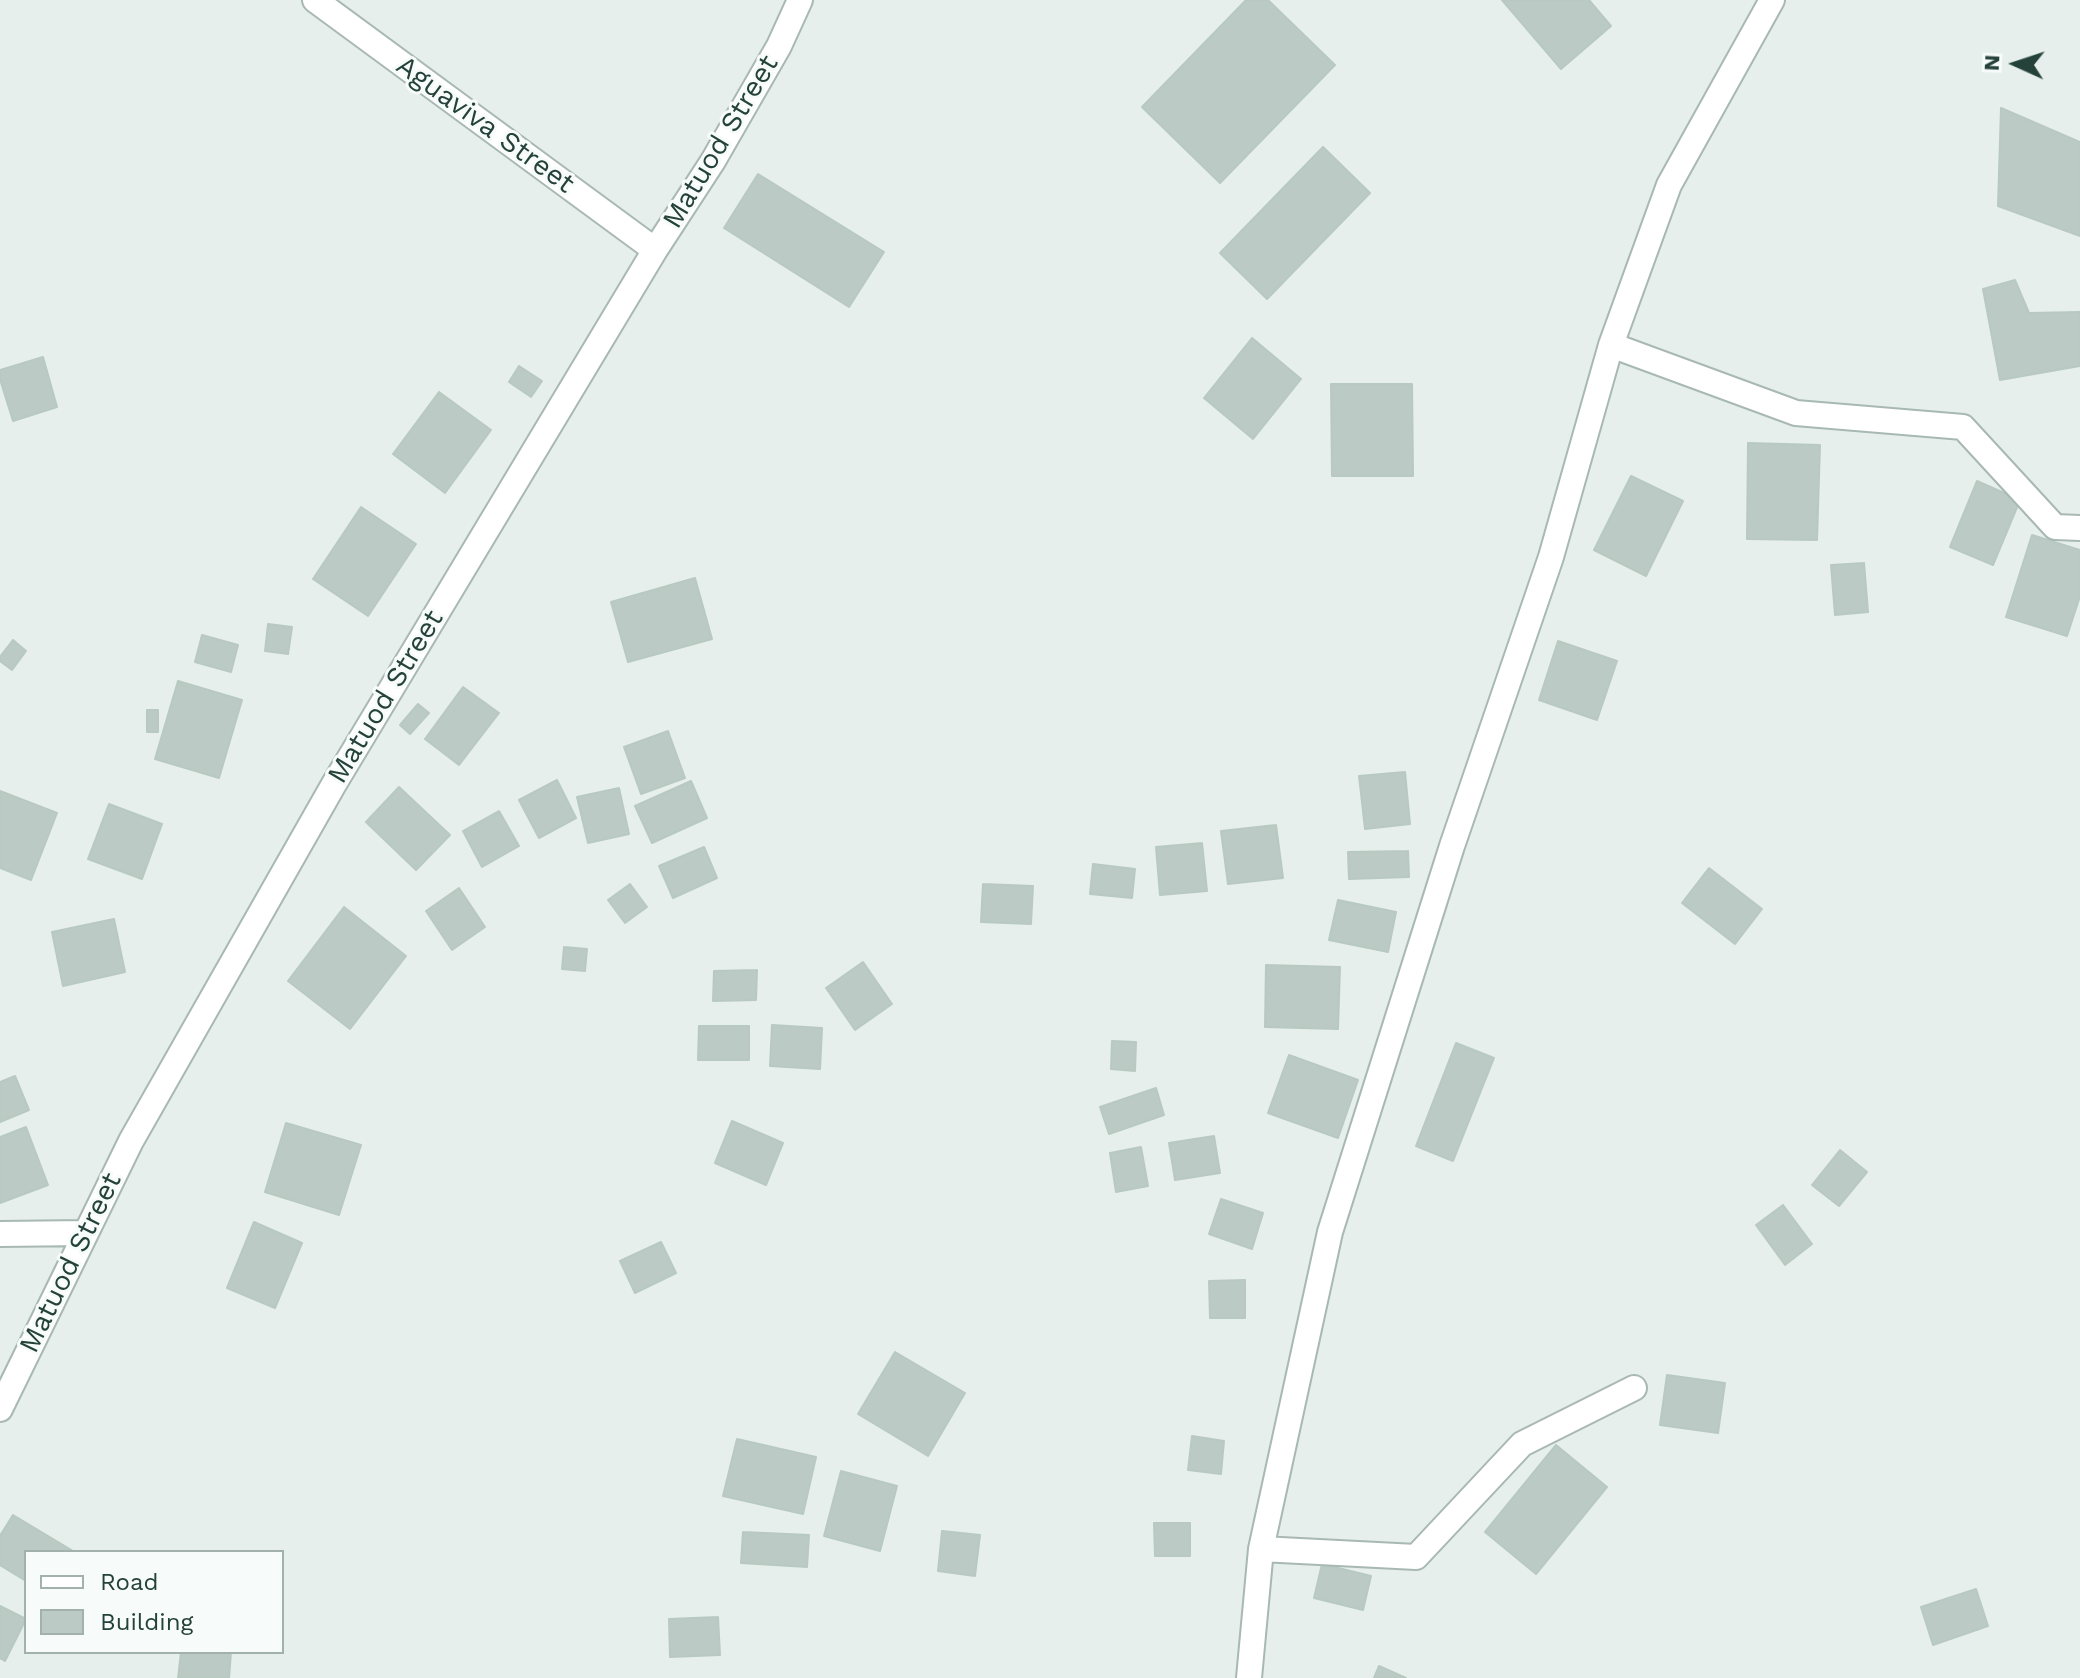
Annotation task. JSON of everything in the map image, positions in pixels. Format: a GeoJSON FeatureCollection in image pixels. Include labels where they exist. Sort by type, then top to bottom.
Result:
{"type":"FeatureCollection","features":[{"type":"Feature","properties":{"kind":"street","name":"Aguaviva Street"},"geometry":{"type":"LineString","coordinates":[[315,0],[655,250]]}},
{"type":"Feature","properties":{"kind":"street","name":"Matuod Street"},"geometry":{"type":"LineString","coordinates":[[0,1409],[131,1141],[334,784],[655,250],[713,161],[779,46],[800,0]]}},
{"type":"Feature","properties":{"kind":"street"},"geometry":{"type":"LineString","coordinates":[[1249,1678],[1261,1549],[1330,1232],[1452,846],[1551,557],[1611,345],[1669,185],[1772,0]]}},
{"type":"Feature","properties":{"kind":"street"},"geometry":{"type":"LineString","coordinates":[[1611,345],[1796,413],[1963,427],[2055,527],[2080,528]]}},
{"type":"Feature","properties":{"kind":"street"},"geometry":{"type":"LineString","coordinates":[[0,1234],[85,1233]]}},
{"type":"Feature","properties":{"kind":"street"},"geometry":{"type":"LineString","coordinates":[[1261,1549],[1416,1557],[1522,1444],[1634,1388]]}},
{"type":"Feature","properties":{"kind":"building"},"geometry":{"type":"Polygon","coordinates":[[[1246,0],[1268,0],[1335,65],[1220,183],[1142,107],[1246,0]]]}},
{"type":"Feature","properties":{"kind":"building"},"geometry":{"type":"Polygon","coordinates":[[[1502,0],[1589,0],[1611,26],[1561,69],[1502,0]]]}},
{"type":"Feature","properties":{"kind":"building"},"geometry":{"type":"Polygon","coordinates":[[[2001,108],[2080,142],[2080,236],[1998,206],[2001,108]]]}},
{"type":"Feature","properties":{"kind":"building"},"geometry":{"type":"Polygon","coordinates":[[[1323,147],[1370,193],[1267,299],[1220,253],[1323,147]]]}},
{"type":"Feature","properties":{"kind":"building"},"geometry":{"type":"Polygon","coordinates":[[[758,174],[884,252],[849,307],[724,228],[758,174]]]}},
{"type":"Feature","properties":{"kind":"building"},"geometry":{"type":"Polygon","coordinates":[[[2015,280],[2029,313],[2080,312],[2080,366],[2000,380],[1983,289],[2015,280]]]}},
{"type":"Feature","properties":{"kind":"building"},"geometry":{"type":"Polygon","coordinates":[[[1252,338],[1301,379],[1253,439],[1204,398],[1252,338]]]}},
{"type":"Feature","properties":{"kind":"building"},"geometry":{"type":"Polygon","coordinates":[[[43,357],[57,407],[13,421],[0,370],[43,357]]]}},
{"type":"Feature","properties":{"kind":"building"},"geometry":{"type":"Polygon","coordinates":[[[519,366],[542,381],[531,397],[509,382],[519,366]]]}},
{"type":"Feature","properties":{"kind":"building"},"geometry":{"type":"Polygon","coordinates":[[[1331,384],[1412,384],[1413,476],[1332,476],[1331,384]]]}},
{"type":"Feature","properties":{"kind":"building"},"geometry":{"type":"Polygon","coordinates":[[[439,392],[491,430],[445,493],[393,454],[439,392]]]}},
{"type":"Feature","properties":{"kind":"building"},"geometry":{"type":"Polygon","coordinates":[[[1748,443],[1820,445],[1817,540],[1747,539],[1748,443]]]}},
{"type":"Feature","properties":{"kind":"building"},"geometry":{"type":"Polygon","coordinates":[[[1631,476],[1683,501],[1646,576],[1594,550],[1631,476]]]}},
{"type":"Feature","properties":{"kind":"building"},"geometry":{"type":"Polygon","coordinates":[[[1977,481],[2020,500],[1993,565],[1950,547],[1977,481]]]}},
{"type":"Feature","properties":{"kind":"building"},"geometry":{"type":"Polygon","coordinates":[[[361,507],[416,544],[368,616],[313,579],[361,507]]]}},
{"type":"Feature","properties":{"kind":"building"},"geometry":{"type":"Polygon","coordinates":[[[2032,535],[2080,550],[2080,596],[2067,636],[2006,617],[2032,535]]]}},
{"type":"Feature","properties":{"kind":"building"},"geometry":{"type":"Polygon","coordinates":[[[1864,563],[1868,612],[1835,615],[1831,565],[1864,563]]]}},
{"type":"Feature","properties":{"kind":"building"},"geometry":{"type":"Polygon","coordinates":[[[695,578],[712,639],[628,662],[611,602],[695,578]]]}},
{"type":"Feature","properties":{"kind":"building"},"geometry":{"type":"Polygon","coordinates":[[[268,624],[292,627],[288,654],[265,651],[268,624]]]}},
{"type":"Feature","properties":{"kind":"building"},"geometry":{"type":"Polygon","coordinates":[[[202,635],[238,645],[231,672],[195,662],[202,635]]]}},
{"type":"Feature","properties":{"kind":"building"},"geometry":{"type":"Polygon","coordinates":[[[13,640],[26,651],[12,670],[0,661],[0,657],[13,640]]]}},
{"type":"Feature","properties":{"kind":"building"},"geometry":{"type":"Polygon","coordinates":[[[1558,641],[1617,661],[1597,720],[1539,700],[1558,641]]]}},
{"type":"Feature","properties":{"kind":"building"},"geometry":{"type":"Polygon","coordinates":[[[178,681],[242,700],[219,778],[155,759],[178,681]]]}},
{"type":"Feature","properties":{"kind":"building"},"geometry":{"type":"Polygon","coordinates":[[[463,687],[499,713],[459,765],[425,739],[463,687]]]}},
{"type":"Feature","properties":{"kind":"building"},"geometry":{"type":"Polygon","coordinates":[[[418,704],[429,713],[410,734],[400,725],[418,704]]]}},
{"type":"Feature","properties":{"kind":"building"},"geometry":{"type":"Polygon","coordinates":[[[147,710],[158,710],[158,732],[147,732],[147,710]]]}},
{"type":"Feature","properties":{"kind":"building"},"geometry":{"type":"Polygon","coordinates":[[[668,731],[685,778],[641,794],[624,747],[668,731]]]}},
{"type":"Feature","properties":{"kind":"building"},"geometry":{"type":"Polygon","coordinates":[[[1405,772],[1410,824],[1365,829],[1359,776],[1405,772]]]}},
{"type":"Feature","properties":{"kind":"building"},"geometry":{"type":"Polygon","coordinates":[[[557,780],[576,818],[539,838],[519,800],[557,780]]]}},
{"type":"Feature","properties":{"kind":"building"},"geometry":{"type":"Polygon","coordinates":[[[691,781],[707,818],[652,843],[635,806],[691,781]]]}},
{"type":"Feature","properties":{"kind":"building"},"geometry":{"type":"Polygon","coordinates":[[[399,787],[450,835],[416,870],[366,822],[399,787]]]}},
{"type":"Feature","properties":{"kind":"building"},"geometry":{"type":"Polygon","coordinates":[[[619,788],[629,834],[588,843],[577,797],[619,788]]]}},
{"type":"Feature","properties":{"kind":"building"},"geometry":{"type":"Polygon","coordinates":[[[0,791],[57,813],[31,880],[0,868],[0,791]]]}},
{"type":"Feature","properties":{"kind":"building"},"geometry":{"type":"Polygon","coordinates":[[[109,804],[162,824],[142,879],[88,859],[109,804]]]}},
{"type":"Feature","properties":{"kind":"building"},"geometry":{"type":"Polygon","coordinates":[[[499,811],[519,846],[482,867],[463,831],[499,811]]]}},
{"type":"Feature","properties":{"kind":"building"},"geometry":{"type":"Polygon","coordinates":[[[1276,825],[1283,878],[1228,884],[1221,831],[1276,825]]]}},
{"type":"Feature","properties":{"kind":"building"},"geometry":{"type":"Polygon","coordinates":[[[1202,843],[1207,891],[1160,895],[1156,847],[1202,843]]]}},
{"type":"Feature","properties":{"kind":"building"},"geometry":{"type":"Polygon","coordinates":[[[704,847],[717,878],[673,898],[659,866],[704,847]]]}},
{"type":"Feature","properties":{"kind":"building"},"geometry":{"type":"Polygon","coordinates":[[[1408,851],[1409,877],[1349,879],[1348,852],[1408,851]]]}},
{"type":"Feature","properties":{"kind":"building"},"geometry":{"type":"Polygon","coordinates":[[[1093,864],[1135,869],[1132,898],[1090,894],[1093,864]]]}},
{"type":"Feature","properties":{"kind":"building"},"geometry":{"type":"Polygon","coordinates":[[[1709,868],[1762,909],[1735,944],[1682,903],[1709,868]]]}},
{"type":"Feature","properties":{"kind":"building"},"geometry":{"type":"Polygon","coordinates":[[[630,884],[647,907],[625,923],[608,900],[630,884]]]}},
{"type":"Feature","properties":{"kind":"building"},"geometry":{"type":"Polygon","coordinates":[[[983,884],[1033,886],[1031,924],[981,922],[983,884]]]}},
{"type":"Feature","properties":{"kind":"building"},"geometry":{"type":"Polygon","coordinates":[[[459,888],[485,927],[452,950],[426,911],[459,888]]]}},
{"type":"Feature","properties":{"kind":"building"},"geometry":{"type":"Polygon","coordinates":[[[1338,900],[1396,912],[1388,952],[1329,940],[1338,900]]]}},
{"type":"Feature","properties":{"kind":"building"},"geometry":{"type":"Polygon","coordinates":[[[344,907],[406,956],[350,1029],[288,981],[344,907]]]}},
{"type":"Feature","properties":{"kind":"building"},"geometry":{"type":"Polygon","coordinates":[[[114,919],[125,972],[63,986],[52,932],[114,919]]]}},
{"type":"Feature","properties":{"kind":"building"},"geometry":{"type":"Polygon","coordinates":[[[564,947],[587,949],[585,971],[562,969],[564,947]]]}},
{"type":"Feature","properties":{"kind":"building"},"geometry":{"type":"Polygon","coordinates":[[[863,962],[892,1004],[855,1030],[826,988],[863,962]]]}},
{"type":"Feature","properties":{"kind":"building"},"geometry":{"type":"Polygon","coordinates":[[[1266,965],[1340,967],[1338,1029],[1265,1027],[1266,965]]]}},
{"type":"Feature","properties":{"kind":"building"},"geometry":{"type":"Polygon","coordinates":[[[757,970],[756,1000],[713,1001],[714,971],[757,970]]]}},
{"type":"Feature","properties":{"kind":"building"},"geometry":{"type":"Polygon","coordinates":[[[772,1025],[822,1028],[820,1069],[770,1066],[772,1025]]]}},
{"type":"Feature","properties":{"kind":"building"},"geometry":{"type":"Polygon","coordinates":[[[699,1026],[749,1026],[749,1060],[698,1060],[699,1026]]]}},
{"type":"Feature","properties":{"kind":"building"},"geometry":{"type":"Polygon","coordinates":[[[1112,1041],[1136,1042],[1135,1071],[1111,1069],[1112,1041]]]}},
{"type":"Feature","properties":{"kind":"building"},"geometry":{"type":"Polygon","coordinates":[[[1456,1043],[1494,1058],[1453,1161],[1416,1146],[1456,1043]]]}},
{"type":"Feature","properties":{"kind":"building"},"geometry":{"type":"Polygon","coordinates":[[[1289,1055],[1358,1080],[1338,1138],[1268,1113],[1289,1055]]]}},
{"type":"Feature","properties":{"kind":"building"},"geometry":{"type":"Polygon","coordinates":[[[15,1076],[29,1110],[0,1122],[0,1082],[15,1076]]]}},
{"type":"Feature","properties":{"kind":"building"},"geometry":{"type":"Polygon","coordinates":[[[1156,1088],[1164,1115],[1109,1134],[1100,1107],[1156,1088]]]}},
{"type":"Feature","properties":{"kind":"building"},"geometry":{"type":"Polygon","coordinates":[[[732,1121],[783,1143],[766,1185],[715,1163],[732,1121]]]}},
{"type":"Feature","properties":{"kind":"building"},"geometry":{"type":"Polygon","coordinates":[[[286,1123],[361,1145],[339,1215],[265,1192],[286,1123]]]}},
{"type":"Feature","properties":{"kind":"building"},"geometry":{"type":"Polygon","coordinates":[[[26,1127],[48,1185],[0,1203],[0,1137],[26,1127]]]}},
{"type":"Feature","properties":{"kind":"building"},"geometry":{"type":"Polygon","coordinates":[[[1214,1136],[1220,1173],[1175,1180],[1169,1143],[1214,1136]]]}},
{"type":"Feature","properties":{"kind":"building"},"geometry":{"type":"Polygon","coordinates":[[[1141,1147],[1148,1186],[1116,1192],[1110,1153],[1141,1147]]]}},
{"type":"Feature","properties":{"kind":"building"},"geometry":{"type":"Polygon","coordinates":[[[1840,1150],[1867,1172],[1839,1206],[1812,1185],[1840,1150]]]}},
{"type":"Feature","properties":{"kind":"building"},"geometry":{"type":"Polygon","coordinates":[[[1221,1199],[1263,1213],[1252,1249],[1209,1234],[1221,1199]]]}},
{"type":"Feature","properties":{"kind":"building"},"geometry":{"type":"Polygon","coordinates":[[[1783,1205],[1812,1244],[1785,1265],[1756,1225],[1783,1205]]]}},
{"type":"Feature","properties":{"kind":"building"},"geometry":{"type":"Polygon","coordinates":[[[254,1222],[302,1243],[275,1308],[227,1288],[254,1222]]]}},
{"type":"Feature","properties":{"kind":"building"},"geometry":{"type":"Polygon","coordinates":[[[661,1242],[676,1273],[635,1293],[620,1261],[661,1242]]]}},
{"type":"Feature","properties":{"kind":"building"},"geometry":{"type":"Polygon","coordinates":[[[1245,1280],[1245,1318],[1210,1318],[1209,1281],[1245,1280]]]}},
{"type":"Feature","properties":{"kind":"building"},"geometry":{"type":"Polygon","coordinates":[[[895,1352],[965,1393],[928,1456],[858,1414],[895,1352]]]}},
{"type":"Feature","properties":{"kind":"building"},"geometry":{"type":"Polygon","coordinates":[[[1667,1375],[1725,1383],[1718,1433],[1660,1425],[1667,1375]]]}},
{"type":"Feature","properties":{"kind":"building"},"geometry":{"type":"Polygon","coordinates":[[[1192,1436],[1224,1441],[1221,1474],[1188,1470],[1192,1436]]]}},
{"type":"Feature","properties":{"kind":"building"},"geometry":{"type":"Polygon","coordinates":[[[737,1439],[816,1457],[803,1514],[723,1496],[737,1439]]]}},
{"type":"Feature","properties":{"kind":"building"},"geometry":{"type":"Polygon","coordinates":[[[1556,1445],[1607,1487],[1536,1574],[1485,1532],[1556,1445]]]}},
{"type":"Feature","properties":{"kind":"building"},"geometry":{"type":"Polygon","coordinates":[[[841,1471],[897,1486],[880,1551],[824,1536],[841,1471]]]}},
{"type":"Feature","properties":{"kind":"building"},"geometry":{"type":"Polygon","coordinates":[[[13,1515],[71,1550],[24,1550],[24,1580],[0,1565],[0,1536],[13,1515]]]}},
{"type":"Feature","properties":{"kind":"building"},"geometry":{"type":"Polygon","coordinates":[[[1154,1523],[1190,1523],[1190,1556],[1155,1556],[1154,1523]]]}},
{"type":"Feature","properties":{"kind":"building"},"geometry":{"type":"Polygon","coordinates":[[[942,1531],[980,1535],[975,1576],[938,1571],[942,1531]]]}},
{"type":"Feature","properties":{"kind":"building"},"geometry":{"type":"Polygon","coordinates":[[[743,1532],[809,1535],[807,1567],[741,1563],[743,1532]]]}},
{"type":"Feature","properties":{"kind":"building"},"geometry":{"type":"Polygon","coordinates":[[[1322,1564],[1371,1576],[1363,1610],[1314,1598],[1322,1564]]]}},
{"type":"Feature","properties":{"kind":"building"},"geometry":{"type":"Polygon","coordinates":[[[1976,1589],[1988,1626],[1933,1645],[1921,1607],[1976,1589]]]}},
{"type":"Feature","properties":{"kind":"building"},"geometry":{"type":"Polygon","coordinates":[[[0,1606],[24,1618],[24,1623],[5,1661],[0,1658],[0,1606]]]}},
{"type":"Feature","properties":{"kind":"building"},"geometry":{"type":"Polygon","coordinates":[[[718,1617],[720,1655],[670,1657],[669,1619],[718,1617]]]}},
{"type":"Feature","properties":{"kind":"building"},"geometry":{"type":"Polygon","coordinates":[[[181,1654],[231,1654],[229,1678],[178,1678],[181,1654]]]}},
{"type":"Feature","properties":{"kind":"building"},"geometry":{"type":"Polygon","coordinates":[[[1379,1666],[1406,1678],[1374,1678],[1379,1666]]]}}]}
